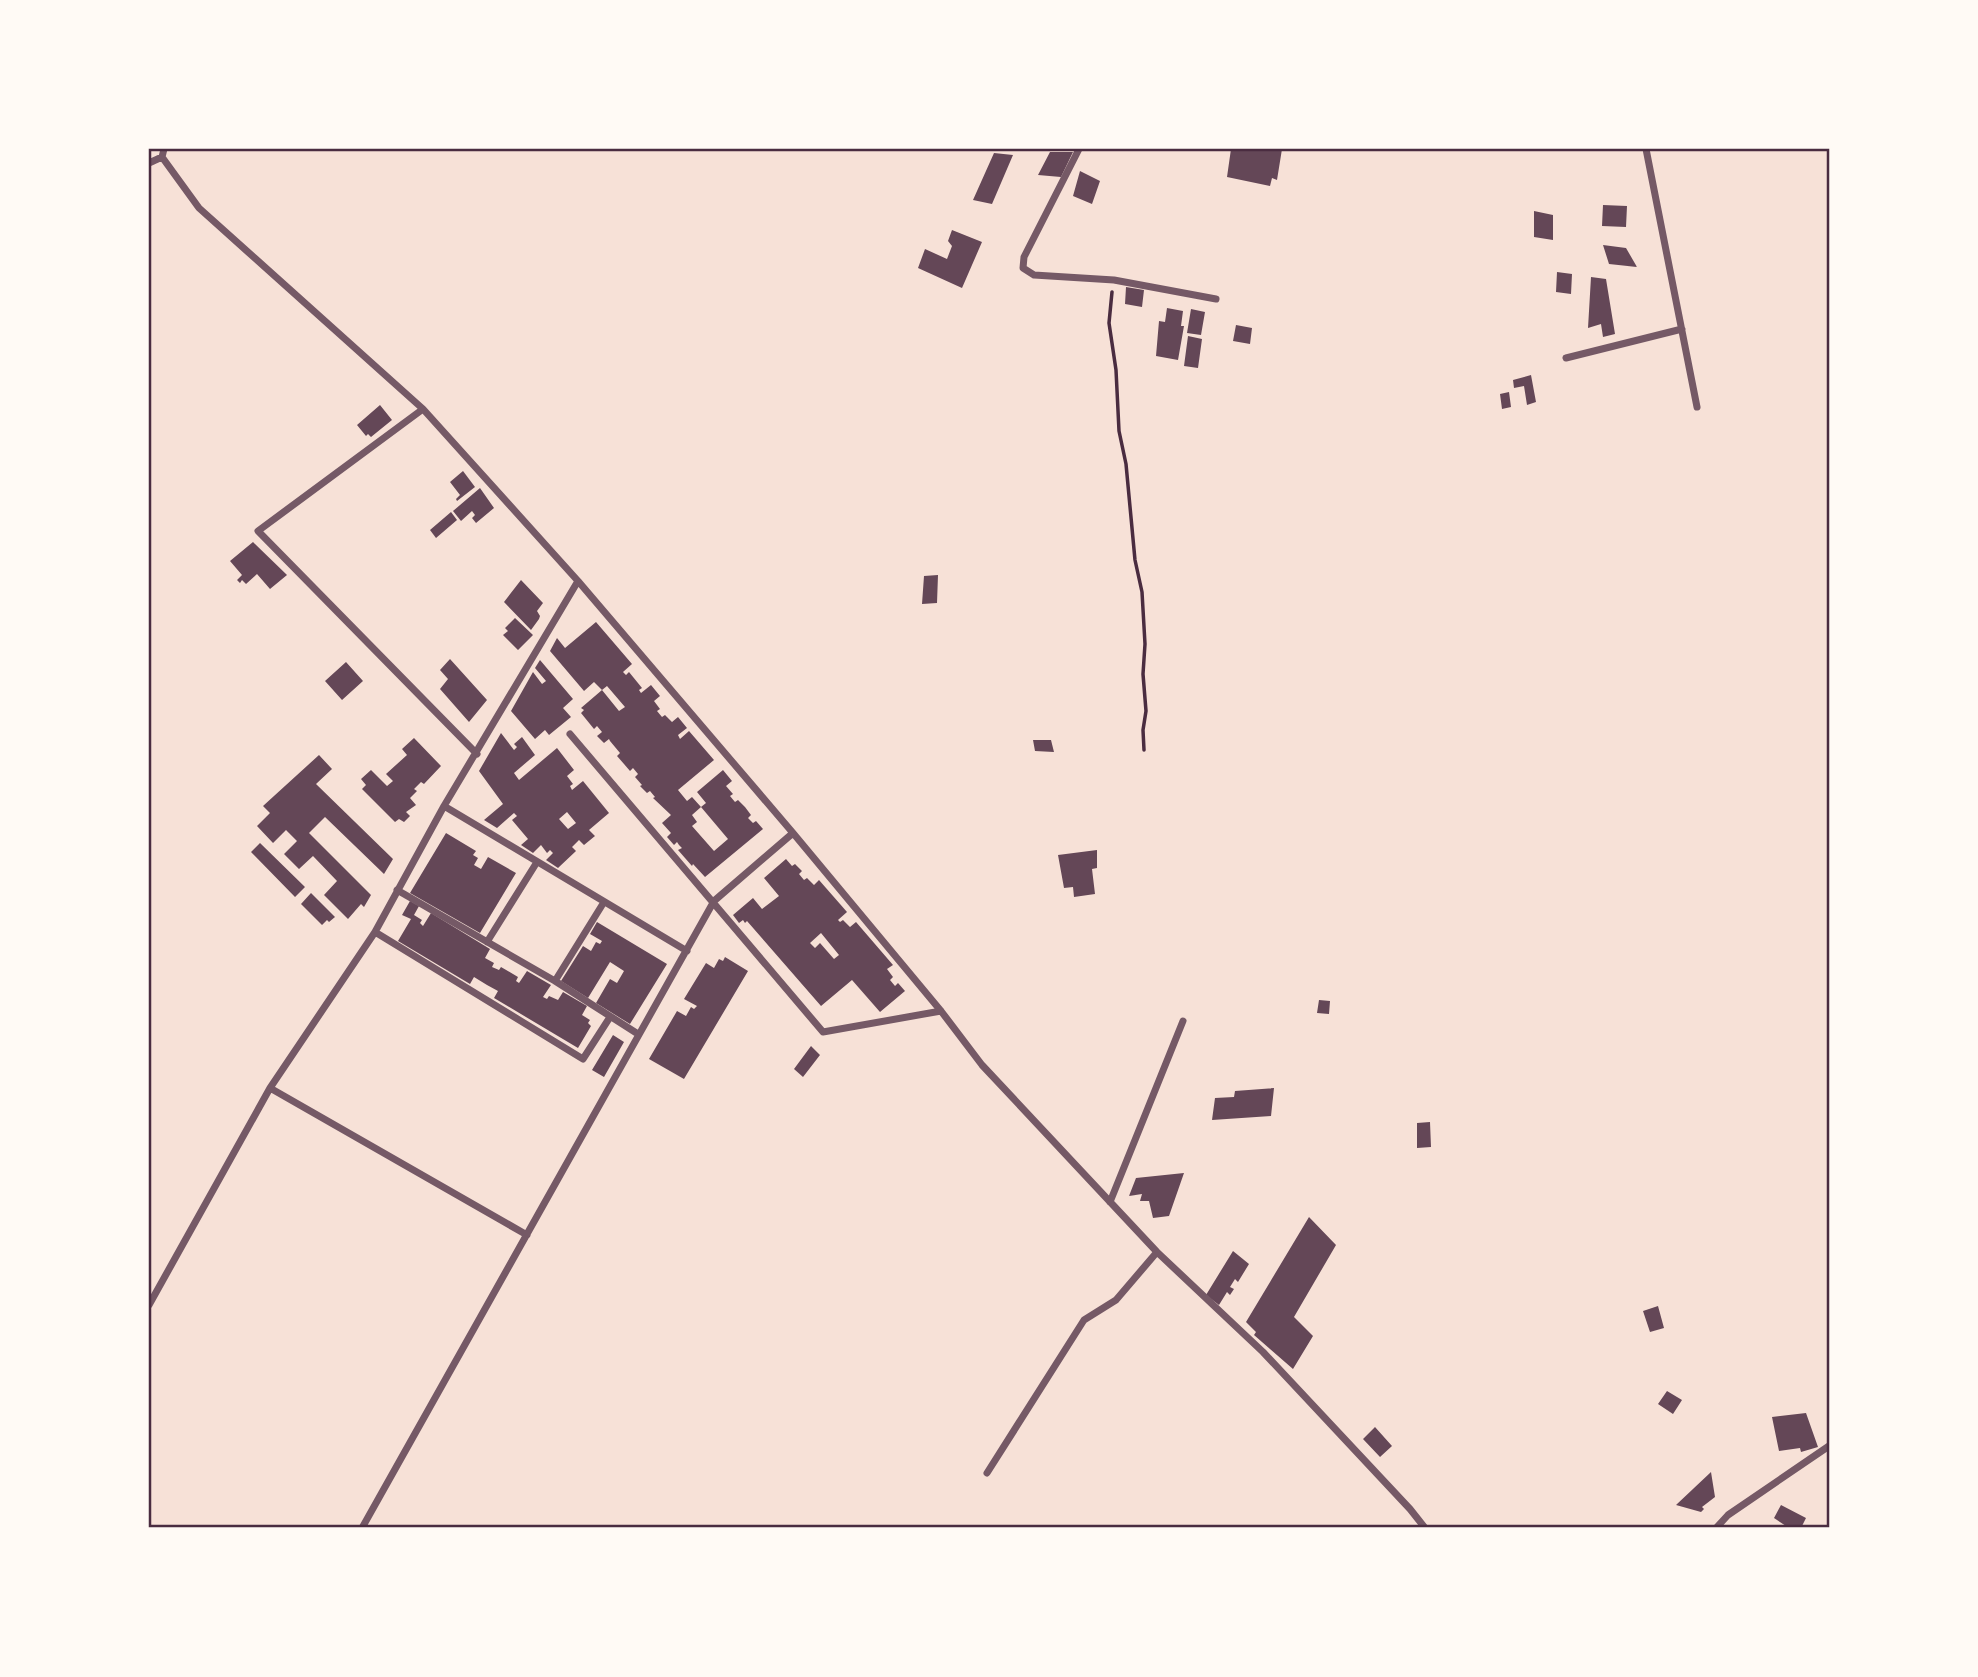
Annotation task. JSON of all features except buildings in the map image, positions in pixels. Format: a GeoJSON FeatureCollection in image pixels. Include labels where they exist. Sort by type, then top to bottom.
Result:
{"type":"FeatureCollection","features":[{"type":"Feature","properties":{"kind":"street"},"geometry":{"type":"LineString","coordinates":[[1079,149],[1024,257],[1023,268],[1034,275],[1114,280],[1216,299]]}},
{"type":"Feature","properties":{"kind":"street"},"geometry":{"type":"LineString","coordinates":[[1646,149],[1697,407]]}},
{"type":"Feature","properties":{"kind":"street"},"geometry":{"type":"LineString","coordinates":[[149,163],[163,153],[198,208],[423,409],[578,582],[793,833],[941,1011],[982,1065],[1157,1252],[1263,1352],[1425,1528]]}},
{"type":"Feature","properties":{"kind":"street"},"geometry":{"type":"LineString","coordinates":[[1566,358],[1682,329]]}},
{"type":"Feature","properties":{"kind":"street"},"geometry":{"type":"LineString","coordinates":[[423,409],[258,531],[477,754]]}},
{"type":"Feature","properties":{"kind":"street"},"geometry":{"type":"LineString","coordinates":[[149,1305],[270,1087],[376,932],[444,806],[578,582]]}},
{"type":"Feature","properties":{"kind":"street"},"geometry":{"type":"LineString","coordinates":[[570,734],[823,1032],[941,1011]]}},
{"type":"Feature","properties":{"kind":"street"},"geometry":{"type":"LineString","coordinates":[[444,806],[687,951]]}},
{"type":"Feature","properties":{"kind":"street"},"geometry":{"type":"LineString","coordinates":[[362,1528],[714,901],[793,833]]}},
{"type":"Feature","properties":{"kind":"street"},"geometry":{"type":"LineString","coordinates":[[487,942],[537,862]]}},
{"type":"Feature","properties":{"kind":"street"},"geometry":{"type":"LineString","coordinates":[[397,890],[555,981],[638,1034]]}},
{"type":"Feature","properties":{"kind":"street"},"geometry":{"type":"LineString","coordinates":[[555,981],[604,902]]}},
{"type":"Feature","properties":{"kind":"street"},"geometry":{"type":"LineString","coordinates":[[376,932],[583,1059],[610,1017]]}},
{"type":"Feature","properties":{"kind":"street"},"geometry":{"type":"LineString","coordinates":[[1110,1202],[1183,1021]]}},
{"type":"Feature","properties":{"kind":"street"},"geometry":{"type":"LineString","coordinates":[[270,1087],[527,1235]]}},
{"type":"Feature","properties":{"kind":"street"},"geometry":{"type":"LineString","coordinates":[[987,1473],[1084,1320],[1116,1300],[1157,1252]]}},
{"type":"Feature","properties":{"kind":"street"},"geometry":{"type":"LineString","coordinates":[[1716,1528],[1728,1515],[1829,1446]]}},
{"type":"Feature","properties":{"kind":"path"},"geometry":{"type":"LineString","coordinates":[[1114,280],[1109,323],[1119,431],[1126,464],[1146,644],[1143,674],[1146,711],[1144,750]]}}]}
